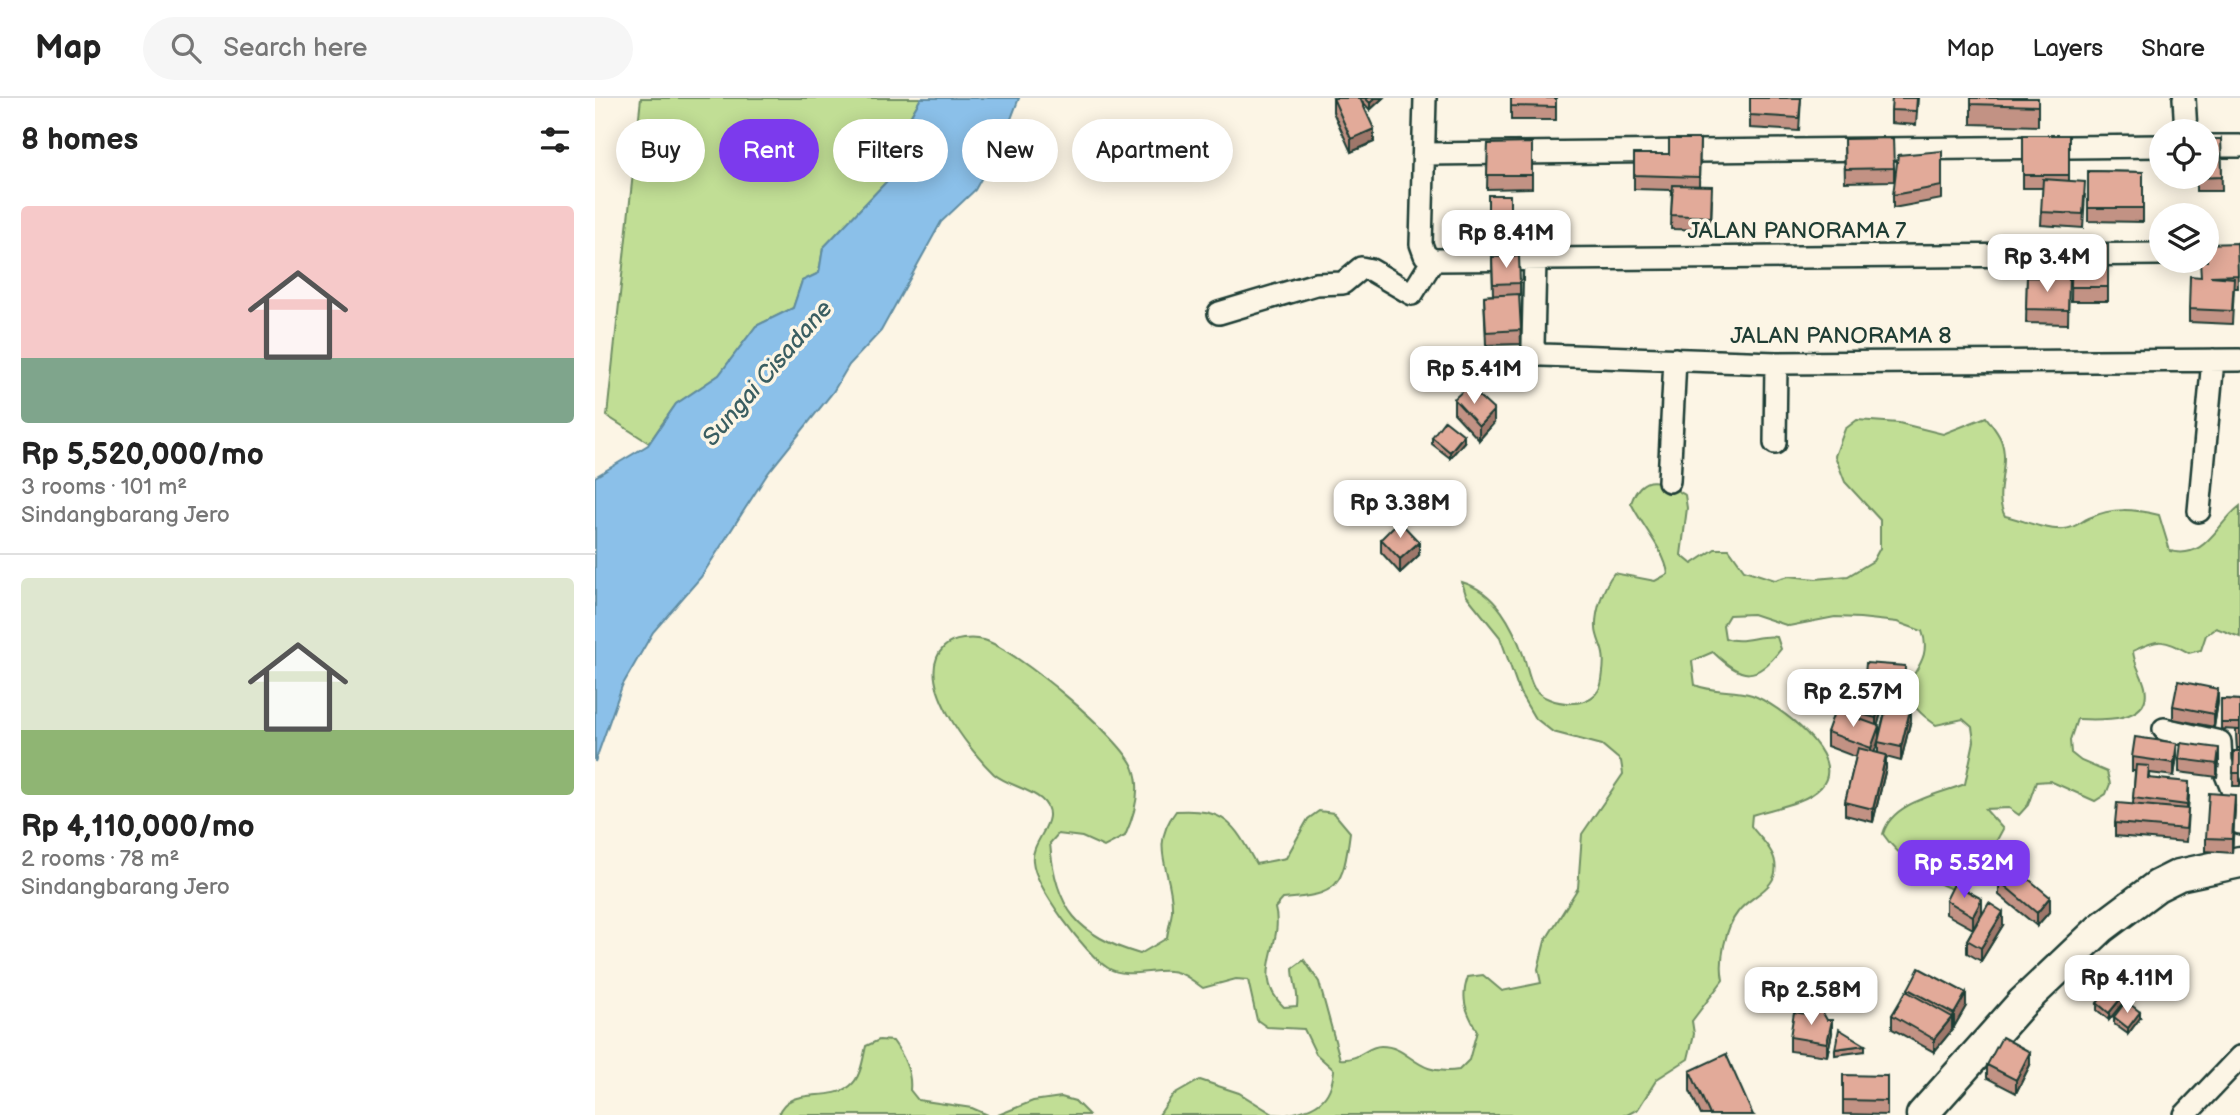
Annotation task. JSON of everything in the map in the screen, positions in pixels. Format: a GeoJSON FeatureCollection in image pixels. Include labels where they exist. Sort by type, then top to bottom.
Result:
{"type":"FeatureCollection","features":[{"type":"Feature","properties":{"kind":"street"},"geometry":{"type":"LineString","coordinates":[[1219,313],[1316,284],[1343,283],[1361,268],[1371,270],[1412,294],[1433,260],[1425,256],[1421,244],[1425,98]]}},
{"type":"Feature","properties":{"kind":"street"},"geometry":{"type":"LineString","coordinates":[[2184,98],[2185,119]]}},
{"type":"Feature","properties":{"kind":"street"},"geometry":{"type":"LineString","coordinates":[[1425,154],[2149,146]]}},
{"type":"Feature","properties":{"kind":"street"},"geometry":{"type":"LineString","coordinates":[[2219,146],[2240,146]]}},
{"type":"Feature","properties":{"kind":"street","name":"JALAN PANORAMA 7"},"geometry":{"type":"LineString","coordinates":[[1433,260],[2149,254]]}},
{"type":"Feature","properties":{"kind":"street","name":"JALAN PANORAMA 8"},"geometry":{"type":"LineString","coordinates":[[1535,259],[1532,345],[1536,352],[1542,355],[1776,363],[2240,360]]}},
{"type":"Feature","properties":{"kind":"street"},"geometry":{"type":"LineString","coordinates":[[1669,481],[1675,359]]}},
{"type":"Feature","properties":{"kind":"street"},"geometry":{"type":"LineString","coordinates":[[2199,511],[2213,360]]}},
{"type":"Feature","properties":{"kind":"street"},"geometry":{"type":"LineString","coordinates":[[1775,443],[1776,363]]}},
{"type":"Feature","properties":{"kind":"street"},"geometry":{"type":"LineString","coordinates":[[2164,729],[2220,742],[2221,762],[2238,804],[2240,823]]}},
{"type":"Feature","properties":{"kind":"street"},"geometry":{"type":"LineString","coordinates":[[1922,1115],[2022,1003],[2101,928],[2157,887],[2179,875],[2240,862]]}},
{"type":"Feature","properties":{"kind":"street"},"geometry":{"type":"LineString","coordinates":[[2185,1115],[2240,1057]]}},
{"type":"Feature","properties":{"kind":"green space"},"geometry":{"type":"Polygon","coordinates":[[[641,98],[921,98],[909,119],[833,119],[833,182],[886,182],[823,248],[819,273],[802,281],[793,308],[756,326],[719,375],[676,404],[649,443],[607,416],[632,182],[705,182],[705,119],[639,119],[641,98]]]}},
{"type":"Feature","properties":{"kind":"green space"},"geometry":{"type":"Polygon","coordinates":[[[1986,417],[2000,437],[2004,450],[2000,498],[2005,516],[2043,527],[2064,529],[2106,512],[2132,510],[2150,513],[2159,515],[2170,551],[2183,552],[2202,546],[2240,506],[2240,637],[2216,628],[2206,635],[2201,650],[2189,653],[2167,643],[2156,642],[2133,651],[2145,687],[2145,699],[2141,707],[2122,717],[2077,719],[2070,740],[2071,753],[2081,761],[2107,772],[2110,784],[2106,794],[2095,801],[2050,781],[2036,782],[2028,805],[2019,815],[2009,808],[1985,809],[2003,829],[1978,875],[1960,890],[1940,884],[1918,869],[1883,834],[1888,823],[1906,807],[1965,784],[1974,741],[1972,727],[1963,719],[1936,725],[1918,710],[1910,698],[1908,688],[1923,658],[1925,646],[1922,631],[1897,622],[1860,618],[1835,617],[1789,626],[1753,614],[1729,615],[1723,625],[1725,638],[1738,640],[1777,637],[1781,649],[1764,667],[1749,673],[1732,668],[1713,652],[1692,661],[1695,685],[1752,695],[1777,709],[1792,720],[1818,747],[1826,761],[1827,775],[1821,787],[1806,798],[1752,815],[1751,826],[1774,857],[1773,879],[1763,891],[1743,906],[1733,919],[1723,954],[1723,980],[1692,1021],[1694,1034],[1688,1059],[1657,1079],[1638,1109],[1627,1115],[1286,1115],[1305,1110],[1320,1102],[1332,1081],[1334,1070],[1316,1054],[1304,1029],[1267,1027],[1257,1020],[1248,980],[1236,979],[1203,988],[1188,977],[1175,972],[1122,973],[1099,961],[1063,919],[1036,873],[1033,853],[1048,822],[1047,807],[1036,795],[994,774],[959,732],[939,695],[935,677],[936,661],[944,647],[963,639],[984,640],[1019,660],[1067,697],[1111,737],[1126,755],[1134,769],[1137,795],[1125,836],[1104,847],[1082,837],[1058,834],[1050,843],[1057,886],[1074,916],[1100,938],[1140,954],[1167,938],[1172,897],[1164,861],[1163,837],[1176,811],[1207,812],[1227,821],[1241,838],[1256,864],[1286,858],[1308,819],[1319,811],[1334,813],[1350,832],[1344,865],[1335,885],[1316,895],[1283,899],[1275,908],[1276,934],[1268,971],[1274,995],[1284,1007],[1297,1006],[1293,968],[1304,960],[1319,982],[1340,1059],[1353,1058],[1371,1048],[1381,1046],[1400,1051],[1432,1069],[1459,1070],[1469,1060],[1477,1031],[1465,1005],[1464,992],[1468,977],[1483,975],[1502,991],[1541,983],[1538,969],[1545,941],[1578,888],[1582,834],[1623,774],[1621,761],[1602,745],[1553,732],[1534,717],[1520,693],[1500,637],[1466,595],[1462,582],[1474,587],[1494,602],[1509,622],[1520,645],[1529,677],[1540,694],[1560,702],[1582,702],[1592,697],[1602,680],[1604,657],[1596,621],[1610,578],[1614,573],[1655,581],[1668,574],[1658,547],[1631,503],[1641,486],[1653,481],[1685,495],[1687,508],[1681,555],[1692,564],[1715,549],[1729,549],[1744,570],[1775,580],[1789,576],[1816,579],[1848,576],[1873,561],[1880,548],[1880,520],[1845,482],[1835,456],[1845,429],[1857,420],[1899,423],[1943,434],[1986,417]]]}},
{"type":"Feature","properties":{"kind":"green space"},"geometry":{"type":"Polygon","coordinates":[[[879,1040],[893,1041],[897,1047],[908,1071],[910,1090],[918,1100],[972,1108],[988,1115],[778,1115],[783,1106],[791,1100],[842,1091],[850,1086],[859,1073],[866,1046],[879,1040]]]}},
{"type":"Feature","properties":{"kind":"green space"},"geometry":{"type":"Polygon","coordinates":[[[1200,1080],[1239,1093],[1273,1114],[1284,1115],[1159,1115],[1172,1096],[1200,1080]]]}},
{"type":"Feature","properties":{"kind":"green space"},"geometry":{"type":"Polygon","coordinates":[[[1061,1097],[1075,1101],[1089,1115],[998,1115],[1033,1101],[1061,1097]]]}},
{"type":"Feature","properties":{"kind":"water","name":"Sungai Cisadane"},"geometry":{"type":"Polygon","coordinates":[[[921,98],[1019,98],[1011,119],[962,119],[962,182],[979,182],[975,190],[941,222],[881,331],[849,365],[833,392],[768,473],[701,577],[653,632],[622,686],[595,762],[595,477],[648,445],[676,404],[719,375],[756,326],[793,308],[802,281],[819,273],[823,248],[886,182],[948,182],[948,119],[909,119],[921,98]]]}},
{"type":"Feature","properties":{"kind":"building"},"geometry":{"type":"Polygon","coordinates":[[[1333,98],[1360,98],[1374,129],[1351,139],[1333,98]]]}},
{"type":"Feature","properties":{"kind":"building"},"geometry":{"type":"Polygon","coordinates":[[[1511,98],[1556,98],[1556,107],[1511,106],[1511,98]]]}},
{"type":"Feature","properties":{"kind":"building"},"geometry":{"type":"Polygon","coordinates":[[[1750,98],[1801,98],[1799,118],[1750,115],[1750,98]]]}},
{"type":"Feature","properties":{"kind":"building"},"geometry":{"type":"Polygon","coordinates":[[[1892,98],[1917,98],[1916,111],[1891,110],[1892,98]]]}},
{"type":"Feature","properties":{"kind":"building"},"geometry":{"type":"Polygon","coordinates":[[[1971,98],[2038,98],[2038,106],[1971,104],[1971,98]]]}},
{"type":"Feature","properties":{"kind":"building"},"geometry":{"type":"Polygon","coordinates":[[[2023,135],[2069,135],[2069,175],[2023,175],[2023,135]]]}},
{"type":"Feature","properties":{"kind":"building"},"geometry":{"type":"Polygon","coordinates":[[[1893,138],[1894,168],[1845,169],[1844,139],[1893,138]]]}},
{"type":"Feature","properties":{"kind":"building"},"geometry":{"type":"Polygon","coordinates":[[[1669,139],[1700,139],[1699,177],[1634,175],[1634,154],[1669,154],[1669,139]]]}},
{"type":"Feature","properties":{"kind":"building"},"geometry":{"type":"Polygon","coordinates":[[[2219,139],[2221,139],[2222,177],[2219,177],[2219,139]]]}},
{"type":"Feature","properties":{"kind":"building"},"geometry":{"type":"Polygon","coordinates":[[[1532,143],[1532,175],[1487,175],[1488,144],[1532,143]]]}},
{"type":"Feature","properties":{"kind":"building"},"geometry":{"type":"Polygon","coordinates":[[[1942,151],[1942,186],[1893,195],[1898,155],[1942,151]]]}},
{"type":"Feature","properties":{"kind":"building"},"geometry":{"type":"Polygon","coordinates":[[[2088,171],[2143,172],[2143,208],[2088,208],[2088,171]]]}},
{"type":"Feature","properties":{"kind":"building"},"geometry":{"type":"Polygon","coordinates":[[[2043,179],[2085,182],[2083,214],[2041,212],[2043,179]]]}},
{"type":"Feature","properties":{"kind":"building"},"geometry":{"type":"Polygon","coordinates":[[[1673,185],[1712,186],[1711,217],[1671,215],[1673,185]]]}},
{"type":"Feature","properties":{"kind":"building"},"geometry":{"type":"Polygon","coordinates":[[[1488,195],[1510,195],[1510,214],[1488,213],[1488,195]]]}},
{"type":"Feature","properties":{"kind":"building"},"geometry":{"type":"Polygon","coordinates":[[[2072,243],[2108,244],[2108,287],[2071,287],[2072,243]]]}},
{"type":"Feature","properties":{"kind":"building"},"geometry":{"type":"Polygon","coordinates":[[[2237,243],[2238,275],[2210,276],[2234,278],[2232,311],[2189,309],[2190,276],[2201,277],[2201,273],[2219,273],[2219,244],[2237,243]]]}},
{"type":"Feature","properties":{"kind":"building"},"geometry":{"type":"Polygon","coordinates":[[[1519,256],[1520,283],[1493,284],[1492,257],[1519,256]]]}},
{"type":"Feature","properties":{"kind":"building"},"geometry":{"type":"Polygon","coordinates":[[[2027,277],[2069,278],[2068,310],[2026,309],[2027,277]]]}},
{"type":"Feature","properties":{"kind":"building"},"geometry":{"type":"Polygon","coordinates":[[[1519,294],[1521,330],[1486,332],[1484,296],[1519,294]]]}},
{"type":"Feature","properties":{"kind":"building"},"geometry":{"type":"Polygon","coordinates":[[[1468,386],[1494,410],[1479,426],[1454,399],[1468,386]]]}},
{"type":"Feature","properties":{"kind":"building"},"geometry":{"type":"Polygon","coordinates":[[[1445,420],[1464,435],[1450,452],[1432,437],[1445,420]]]}},
{"type":"Feature","properties":{"kind":"building"},"geometry":{"type":"Polygon","coordinates":[[[1399,521],[1419,542],[1400,559],[1381,539],[1399,521]]]}},
{"type":"Feature","properties":{"kind":"building"},"geometry":{"type":"Polygon","coordinates":[[[1866,663],[1905,666],[1904,696],[1864,686],[1866,663]]]}},
{"type":"Feature","properties":{"kind":"building"},"geometry":{"type":"Polygon","coordinates":[[[2178,681],[2218,689],[2214,714],[2173,706],[2178,681]]]}},
{"type":"Feature","properties":{"kind":"building"},"geometry":{"type":"Polygon","coordinates":[[[1847,686],[1882,696],[1876,718],[1841,709],[1847,686]]]}},
{"type":"Feature","properties":{"kind":"building"},"geometry":{"type":"Polygon","coordinates":[[[2221,699],[2240,700],[2240,723],[2221,723],[2221,699]]]}},
{"type":"Feature","properties":{"kind":"building"},"geometry":{"type":"Polygon","coordinates":[[[1888,700],[1911,706],[1901,747],[1878,742],[1888,700]]]}},
{"type":"Feature","properties":{"kind":"building"},"geometry":{"type":"Polygon","coordinates":[[[1835,710],[1879,726],[1871,748],[1827,732],[1835,710]]]}},
{"type":"Feature","properties":{"kind":"building"},"geometry":{"type":"Polygon","coordinates":[[[2236,730],[2240,730],[2240,748],[2237,748],[2236,730]]]}},
{"type":"Feature","properties":{"kind":"building"},"geometry":{"type":"Polygon","coordinates":[[[2135,737],[2177,743],[2174,763],[2132,757],[2135,737]]]}},
{"type":"Feature","properties":{"kind":"building"},"geometry":{"type":"Polygon","coordinates":[[[2181,743],[2219,748],[2217,764],[2179,759],[2181,743]]]}},
{"type":"Feature","properties":{"kind":"building"},"geometry":{"type":"Polygon","coordinates":[[[1858,748],[1886,755],[1873,809],[1845,802],[1858,748]]]}},
{"type":"Feature","properties":{"kind":"building"},"geometry":{"type":"Polygon","coordinates":[[[2234,751],[2240,751],[2240,773],[2233,773],[2234,751]]]}},
{"type":"Feature","properties":{"kind":"building"},"geometry":{"type":"Polygon","coordinates":[[[2136,765],[2149,766],[2148,778],[2189,782],[2187,805],[2133,798],[2136,765]]]}},
{"type":"Feature","properties":{"kind":"building"},"geometry":{"type":"Polygon","coordinates":[[[2209,793],[2235,795],[2232,839],[2206,838],[2209,793]]]}},
{"type":"Feature","properties":{"kind":"building"},"geometry":{"type":"Polygon","coordinates":[[[2117,803],[2188,809],[2186,829],[2115,823],[2117,803]]]}},
{"type":"Feature","properties":{"kind":"building"},"geometry":{"type":"Polygon","coordinates":[[[2013,866],[2050,897],[2037,913],[1999,881],[2013,866]]]}},
{"type":"Feature","properties":{"kind":"building"},"geometry":{"type":"Polygon","coordinates":[[[1954,884],[1982,899],[1973,916],[1946,900],[1954,884]]]}},
{"type":"Feature","properties":{"kind":"building"},"geometry":{"type":"Polygon","coordinates":[[[1989,903],[2003,912],[1981,948],[1967,940],[1989,903]]]}},
{"type":"Feature","properties":{"kind":"building"},"geometry":{"type":"Polygon","coordinates":[[[1919,968],[1966,993],[1954,1014],[1908,989],[1919,968]]]}},
{"type":"Feature","properties":{"kind":"building"},"geometry":{"type":"Polygon","coordinates":[[[2110,987],[2122,997],[2109,1013],[2097,1003],[2110,987]]]}},
{"type":"Feature","properties":{"kind":"building"},"geometry":{"type":"Polygon","coordinates":[[[1906,991],[1952,1017],[1934,1039],[1892,1015],[1906,991]]]}},
{"type":"Feature","properties":{"kind":"building"},"geometry":{"type":"Polygon","coordinates":[[[2126,1001],[2140,1012],[2128,1028],[2114,1017],[2126,1001]]]}},
{"type":"Feature","properties":{"kind":"building"},"geometry":{"type":"Polygon","coordinates":[[[1819,1006],[1827,1020],[1832,1020],[1827,1043],[1790,1037],[1794,1012],[1812,1015],[1819,1006]]]}},
{"type":"Feature","properties":{"kind":"building"},"geometry":{"type":"Polygon","coordinates":[[[1839,1029],[1865,1045],[1835,1049],[1839,1029]]]}},
{"type":"Feature","properties":{"kind":"building"},"geometry":{"type":"Polygon","coordinates":[[[2002,1037],[2030,1052],[2016,1080],[1987,1065],[2002,1037]]]}},
{"type":"Feature","properties":{"kind":"building"},"geometry":{"type":"Polygon","coordinates":[[[1726,1054],[1753,1115],[1710,1115],[1690,1071],[1726,1054]]]}},
{"type":"Feature","properties":{"kind":"building"},"geometry":{"type":"Polygon","coordinates":[[[1843,1075],[1887,1076],[1887,1101],[1843,1100],[1843,1075]]]}}]}
